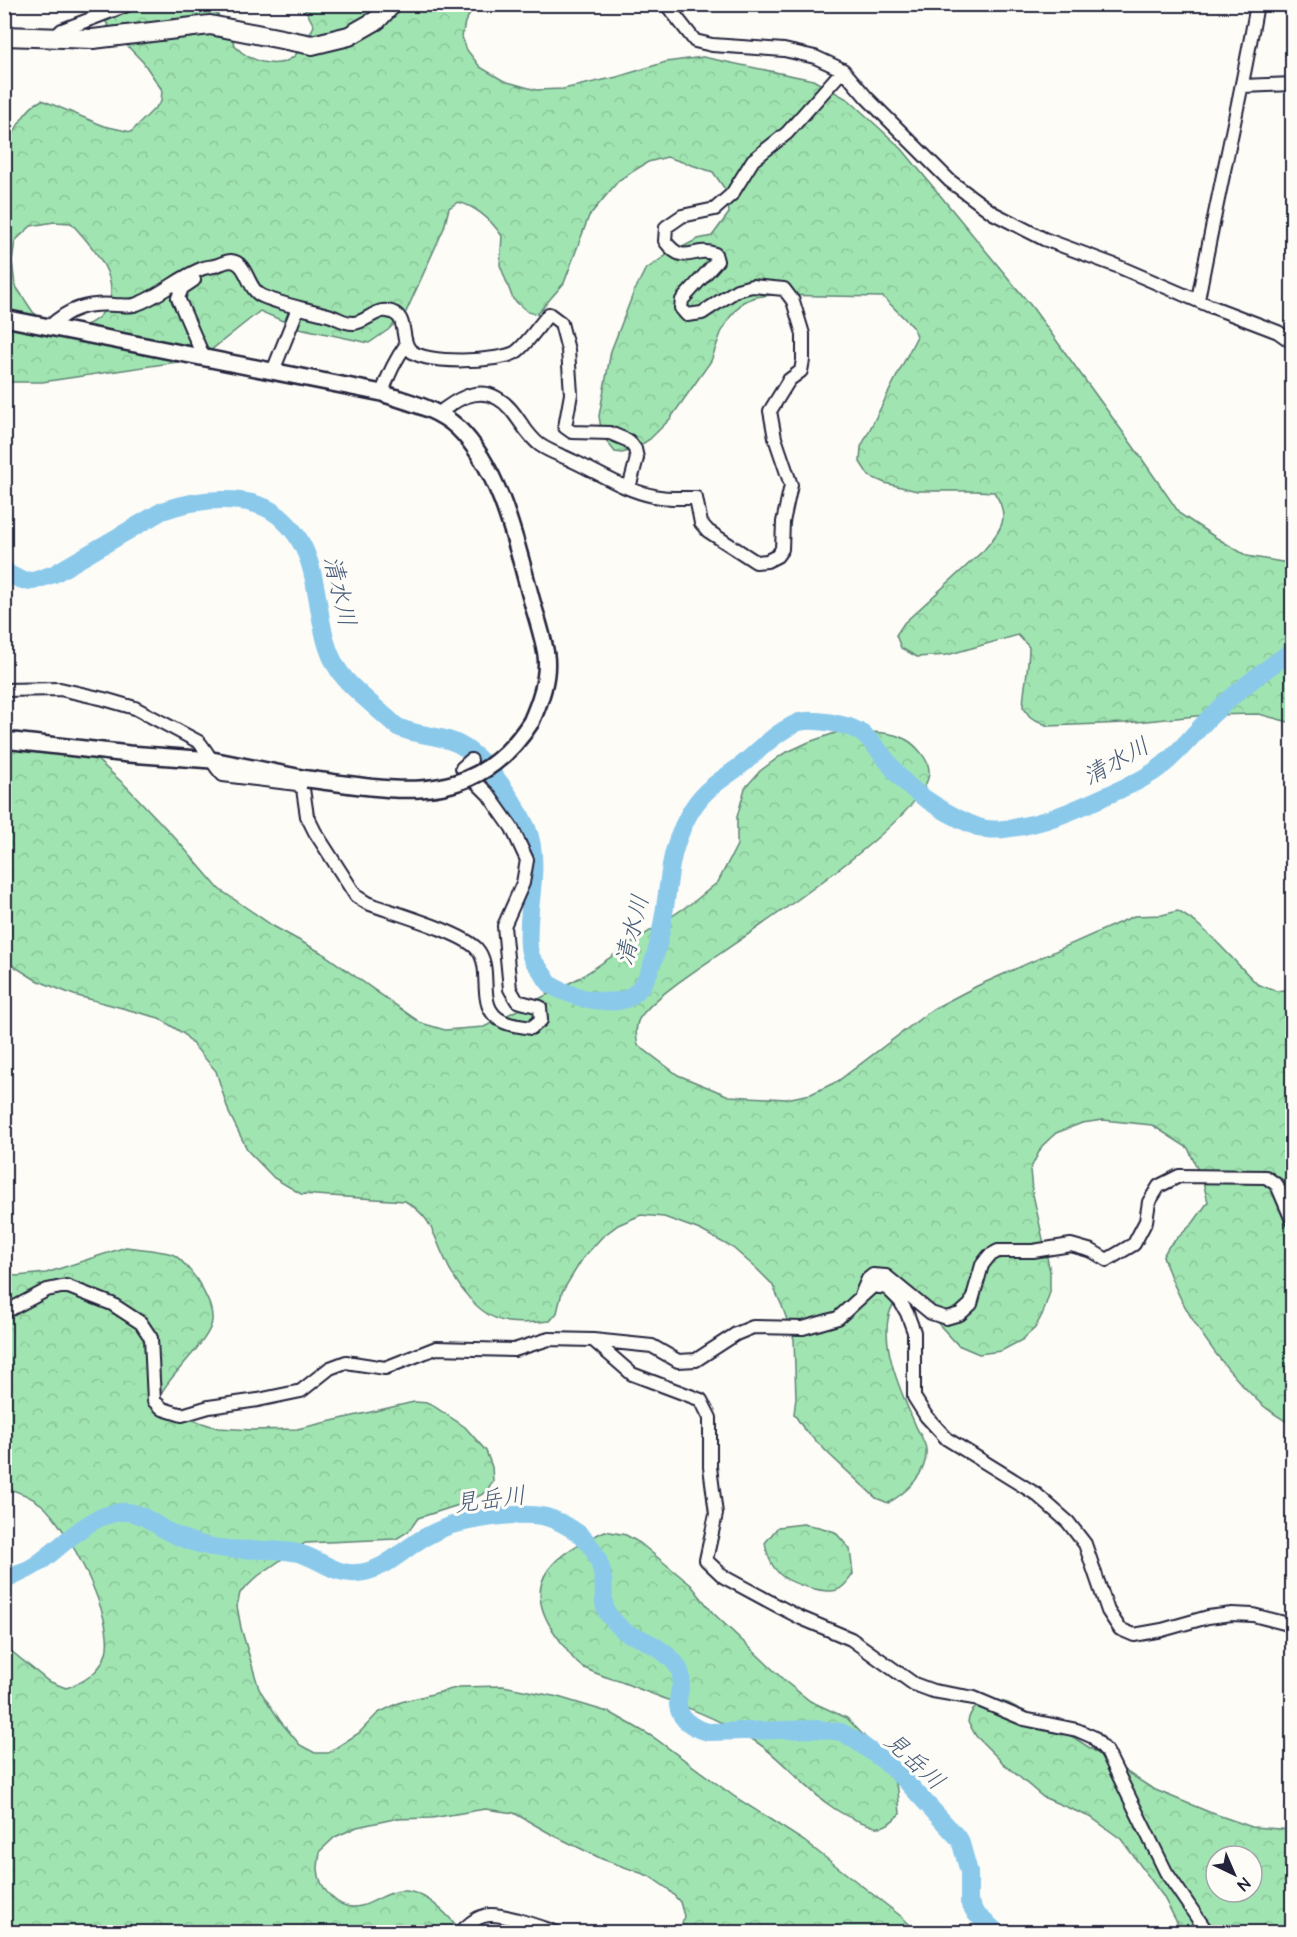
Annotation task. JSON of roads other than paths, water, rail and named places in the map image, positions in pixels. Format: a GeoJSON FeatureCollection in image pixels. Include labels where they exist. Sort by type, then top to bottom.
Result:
{"type":"FeatureCollection","features":[{"type":"Feature","properties":{"kind":"main road"},"geometry":{"type":"LineString","coordinates":[[4,36],[93,39],[210,25],[312,45],[349,36],[377,20],[392,4]]}},
{"type":"Feature","properties":{"kind":"street"},"geometry":{"type":"LineString","coordinates":[[53,39],[62,30],[130,4]]}},
{"type":"Feature","properties":{"kind":"street"},"geometry":{"type":"LineString","coordinates":[[666,4],[695,40],[712,45],[784,50],[815,57],[843,70],[867,98],[950,181],[993,213],[1044,238],[1278,332],[1293,342]]}},
{"type":"Feature","properties":{"kind":"street"},"geometry":{"type":"LineString","coordinates":[[1198,300],[1211,229],[1243,86],[1257,4]]}},
{"type":"Feature","properties":{"kind":"street"},"geometry":{"type":"LineString","coordinates":[[438,414],[465,396],[483,394],[497,398],[512,411],[525,431],[541,446],[629,488],[654,496],[696,498],[701,523],[708,531],[756,562],[767,561],[777,556],[782,549],[783,522],[791,485],[775,438],[770,411],[789,380],[801,371],[803,334],[793,302],[784,289],[752,286],[737,290],[702,313],[687,315],[681,308],[682,300],[717,261],[716,254],[708,251],[685,255],[673,252],[665,241],[666,227],[682,216],[715,209],[732,194],[753,160],[787,133],[843,70]]}},
{"type":"Feature","properties":{"kind":"street"},"geometry":{"type":"LineString","coordinates":[[1243,86],[1293,84]]}},
{"type":"Feature","properties":{"kind":"street"},"geometry":{"type":"LineString","coordinates":[[204,358],[178,298],[179,293],[186,285],[215,266],[229,260],[242,266],[251,286],[260,296],[331,316],[350,324],[363,322],[385,310],[394,313],[404,327],[406,345],[411,351],[419,356],[444,361],[504,357],[517,351],[549,314],[561,324],[568,350],[571,394],[565,427],[572,432],[610,433],[629,441],[635,449],[637,458],[629,488]]}},
{"type":"Feature","properties":{"kind":"street"},"geometry":{"type":"LineString","coordinates":[[49,327],[62,315],[80,306],[135,305],[203,268],[215,266]]}},
{"type":"Feature","properties":{"kind":"street"},"geometry":{"type":"LineString","coordinates":[[273,371],[298,308]]}},
{"type":"Feature","properties":{"kind":"street"},"geometry":{"type":"LineString","coordinates":[[4,318],[382,393],[438,414],[455,425],[482,456],[494,479],[519,552],[546,657],[541,701],[521,738],[491,765],[456,783],[438,788],[393,790],[307,778],[212,760],[129,754],[4,740]]}},
{"type":"Feature","properties":{"kind":"street"},"geometry":{"type":"LineString","coordinates":[[382,393],[396,358],[406,345]]}},
{"type":"Feature","properties":{"kind":"street"},"geometry":{"type":"LineString","coordinates":[[4,690],[60,689],[135,708],[199,742],[218,771],[224,775],[297,784],[303,789],[307,816],[315,832],[356,896],[367,903],[464,938],[478,950],[483,961],[486,1002],[494,1015],[505,1023],[531,1028],[542,1020],[540,1007],[517,1000],[510,988],[504,926],[523,883],[527,860],[512,828],[488,794],[462,768],[471,760]]}},
{"type":"Feature","properties":{"kind":"street"},"geometry":{"type":"LineString","coordinates":[[860,1299],[863,1288],[873,1275],[886,1276],[931,1313],[946,1318],[960,1314],[971,1304],[982,1265],[989,1256],[998,1251],[1033,1251],[1071,1245],[1092,1251],[1107,1260],[1134,1244],[1146,1221],[1149,1202],[1159,1186],[1179,1176],[1266,1177],[1277,1185],[1293,1220]]}},
{"type":"Feature","properties":{"kind":"street"},"geometry":{"type":"LineString","coordinates":[[4,1309],[11,1310],[47,1290],[66,1286],[112,1304],[141,1323],[152,1338],[154,1401],[163,1409],[182,1415],[208,1407],[301,1391],[330,1368],[346,1362],[385,1368],[436,1348],[514,1350],[549,1340],[593,1340],[652,1346],[678,1361],[696,1360],[744,1330],[753,1327],[803,1328],[838,1318],[873,1286],[887,1288],[908,1313],[914,1332],[914,1397],[926,1416],[947,1439],[1036,1494],[1068,1522],[1084,1544],[1108,1611],[1120,1629],[1134,1635],[1208,1617],[1232,1614],[1253,1615],[1293,1625]]}},
{"type":"Feature","properties":{"kind":"street"},"geometry":{"type":"LineString","coordinates":[[593,1340],[633,1374],[701,1400],[710,1418],[710,1467],[716,1514],[706,1560],[724,1577],[801,1618],[851,1639],[914,1684],[933,1691],[974,1698],[1024,1719],[1077,1730],[1093,1737],[1107,1752],[1166,1872],[1207,1932]]}},
{"type":"Feature","properties":{"kind":"street"},"geometry":{"type":"LineString","coordinates":[[461,1932],[470,1923],[485,1915],[497,1915],[555,1932]]}},
{"type":"Feature","properties":{"kind":"waterway","name":"清水川"},"geometry":{"type":"LineString","coordinates":[[4,569],[21,580],[33,581],[54,574],[162,511],[190,503],[222,500],[253,503],[279,516],[296,534],[306,554],[313,576],[326,641],[334,662],[346,680],[398,727],[448,740],[472,753],[495,776],[521,816],[531,839],[533,851],[528,939],[534,962],[554,987],[583,998],[605,1002],[626,999],[638,990],[647,977],[659,939],[674,852],[682,828],[694,806],[713,785],[744,763],[773,737],[793,725],[805,721],[821,721],[853,728],[869,740],[906,784],[936,806],[981,828],[997,830],[1018,827],[1071,811],[1150,774],[1176,754],[1230,698],[1292,651]]}},
{"type":"Feature","properties":{"kind":"waterway","name":"見岳川"},"geometry":{"type":"LineString","coordinates":[[4,1581],[37,1564],[85,1526],[107,1515],[120,1512],[138,1514],[165,1530],[198,1544],[225,1549],[293,1552],[348,1573],[375,1569],[423,1538],[452,1525],[514,1515],[537,1515],[550,1518],[578,1533],[592,1548],[602,1572],[605,1606],[611,1618],[624,1631],[654,1645],[679,1669],[681,1681],[678,1706],[685,1720],[696,1728],[708,1732],[817,1729],[841,1732],[855,1740],[884,1761],[906,1781],[960,1840],[969,1872],[969,1902],[976,1914],[997,1932]]}}]}
